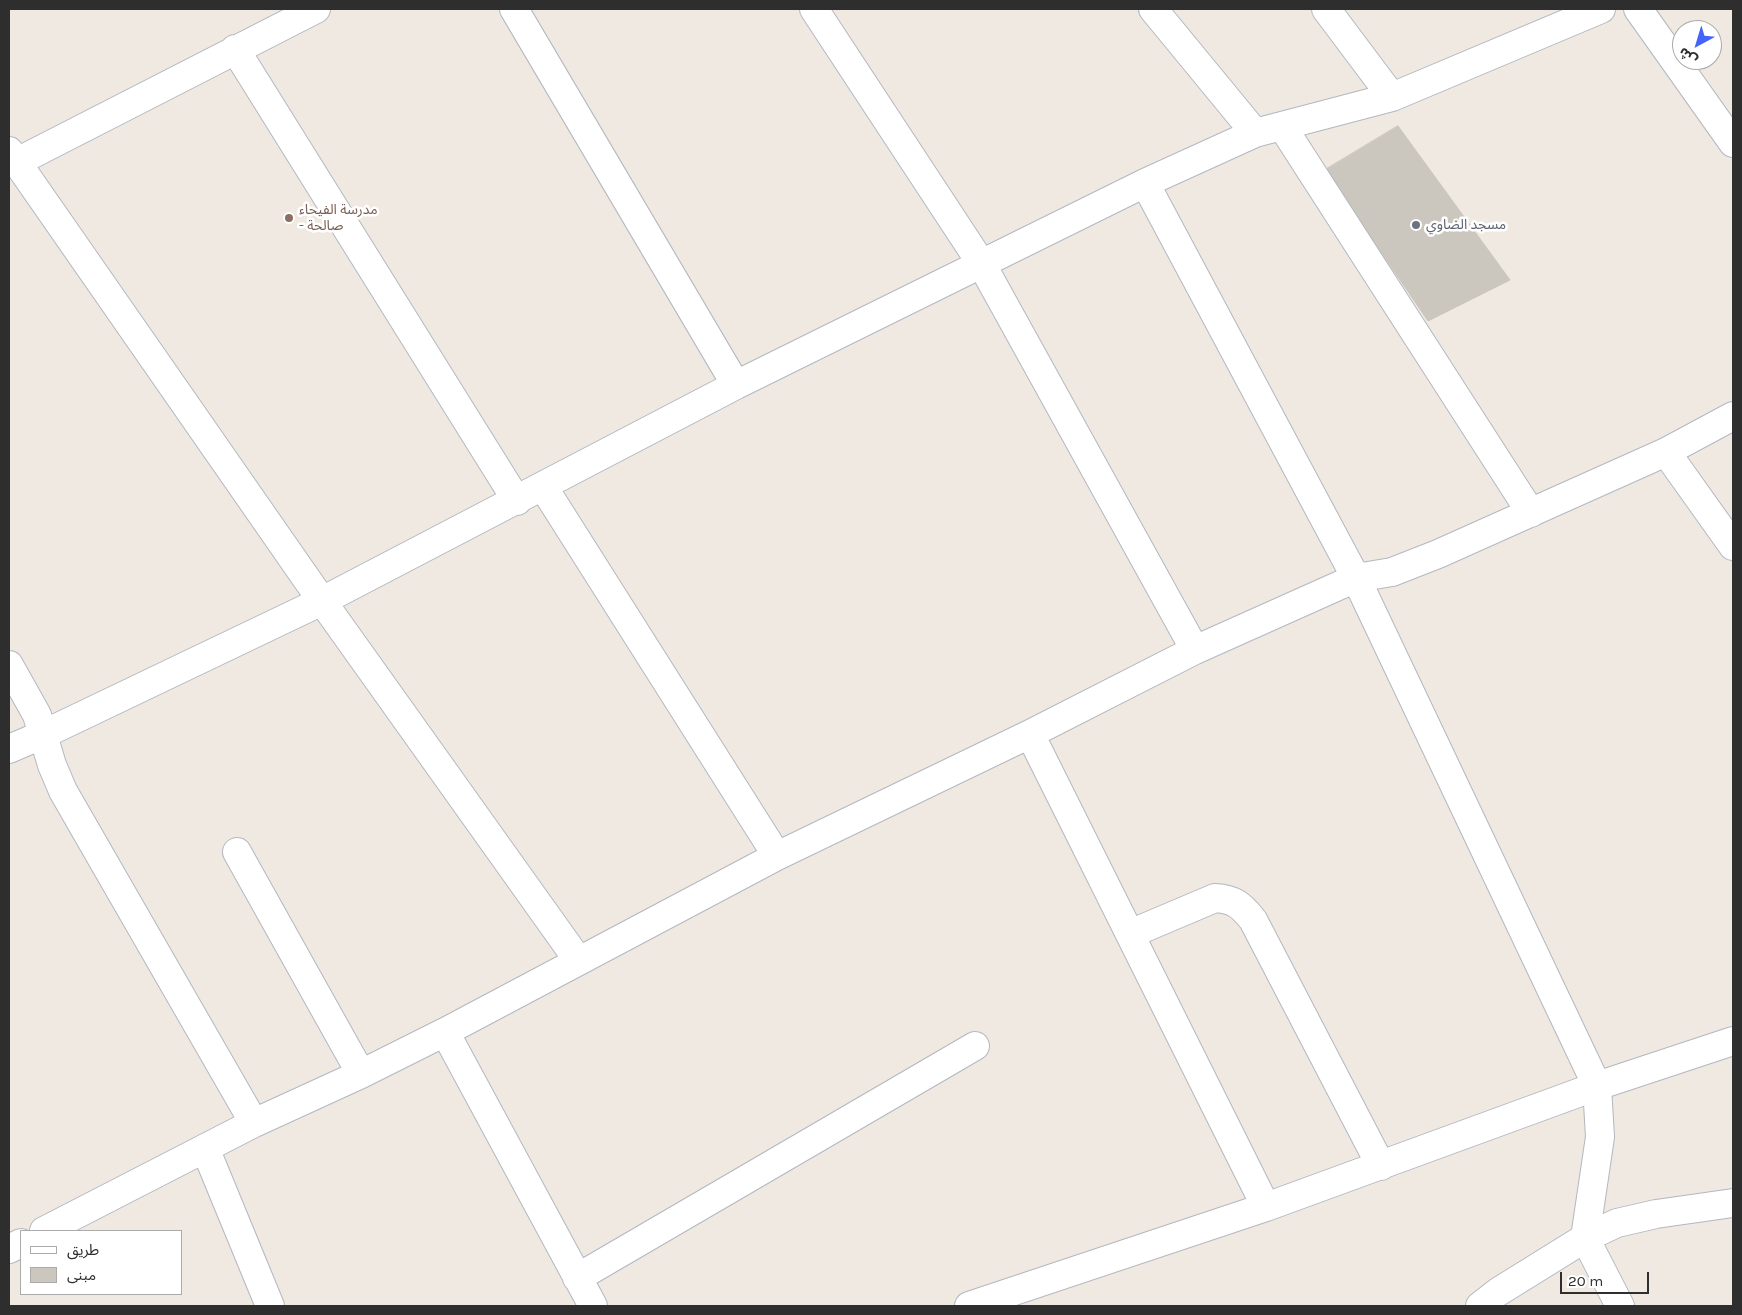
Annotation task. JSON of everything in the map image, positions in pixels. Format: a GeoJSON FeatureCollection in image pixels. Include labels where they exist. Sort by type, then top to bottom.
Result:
{"type":"FeatureCollection","features":[{"type":"Feature","properties":{"kind":"street"},"geometry":{"type":"LineString","coordinates":[[316,9],[13,156],[322,601],[578,960]]}},
{"type":"Feature","properties":{"kind":"street"},"geometry":{"type":"LineString","coordinates":[[514,9],[736,386]]}},
{"type":"Feature","properties":{"kind":"street"},"geometry":{"type":"LineString","coordinates":[[814,9],[981,263],[1194,650]]}},
{"type":"Feature","properties":{"kind":"street"},"geometry":{"type":"LineString","coordinates":[[1153,9],[1255,133]]}},
{"type":"Feature","properties":{"kind":"street"},"geometry":{"type":"LineString","coordinates":[[1326,9],[1392,97]]}},
{"type":"Feature","properties":{"kind":"street"},"geometry":{"type":"LineString","coordinates":[[9,749],[322,601],[544,488],[736,386],[1145,183],[1255,133],[1392,97],[1562,17],[1601,9]]}},
{"type":"Feature","properties":{"kind":"street"},"geometry":{"type":"LineString","coordinates":[[1638,9],[1733,143]]}},
{"type":"Feature","properties":{"kind":"street"},"geometry":{"type":"LineString","coordinates":[[235,49],[517,501]]}},
{"type":"Feature","properties":{"kind":"street"},"geometry":{"type":"LineString","coordinates":[[1282,126],[1530,513]]}},
{"type":"Feature","properties":{"kind":"street"},"geometry":{"type":"LineString","coordinates":[[1145,183],[1356,578],[1596,1086],[1600,1137],[1585,1238],[1620,1306]]}},
{"type":"Feature","properties":{"kind":"street"},"geometry":{"type":"LineString","coordinates":[[46,1230],[254,1123],[361,1074],[445,1032],[777,856],[1030,734],[1194,650],[1356,578],[1392,572],[1530,513],[1666,452],[1733,416]]}},
{"type":"Feature","properties":{"kind":"street"},"geometry":{"type":"LineString","coordinates":[[1666,452],[1733,546]]}},
{"type":"Feature","properties":{"kind":"street"},"geometry":{"type":"LineString","coordinates":[[544,488],[777,856]]}},
{"type":"Feature","properties":{"kind":"street"},"geometry":{"type":"LineString","coordinates":[[9,666],[38,715],[52,765],[62,791],[254,1123]]}},
{"type":"Feature","properties":{"kind":"street"},"geometry":{"type":"LineString","coordinates":[[1030,734],[1266,1206]]}},
{"type":"Feature","properties":{"kind":"street"},"geometry":{"type":"LineString","coordinates":[[237,852],[361,1074]]}},
{"type":"Feature","properties":{"kind":"street"},"geometry":{"type":"LineString","coordinates":[[1130,934],[1215,898],[1230,899],[1242,906],[1253,920],[1381,1166]]}},
{"type":"Feature","properties":{"kind":"street"},"geometry":{"type":"LineString","coordinates":[[445,1032],[593,1306]]}},
{"type":"Feature","properties":{"kind":"street"},"geometry":{"type":"LineString","coordinates":[[969,1306],[1266,1206],[1381,1166],[1596,1086],[1733,1041]]}},
{"type":"Feature","properties":{"kind":"street"},"geometry":{"type":"LineString","coordinates":[[577,1278],[975,1046]]}},
{"type":"Feature","properties":{"kind":"street"},"geometry":{"type":"LineString","coordinates":[[205,1148],[270,1306]]}},
{"type":"Feature","properties":{"kind":"street"},"geometry":{"type":"LineString","coordinates":[[1480,1306],[1498,1292],[1585,1238],[1617,1224],[1656,1214],[1733,1203]]}},
{"type":"Feature","properties":{"kind":"street"},"geometry":{"type":"LineString","coordinates":[[9,1250],[20,1244]]}},
{"type":"Feature","properties":{"kind":"building","name":"مسجد الضاوي"},"geometry":{"type":"Polygon","coordinates":[[[1398,126],[1510,280],[1428,321],[1325,170],[1398,126]]]}},
{"type":"Feature","properties":{"kind":"place","name":"مدرسة الفيحاء - صالحة"},"geometry":{"type":"Point","coordinates":[289,218]}},
{"type":"Feature","properties":{"kind":"place","name":"مسجد الضاوي"},"geometry":{"type":"Point","coordinates":[1416,225]}}]}
